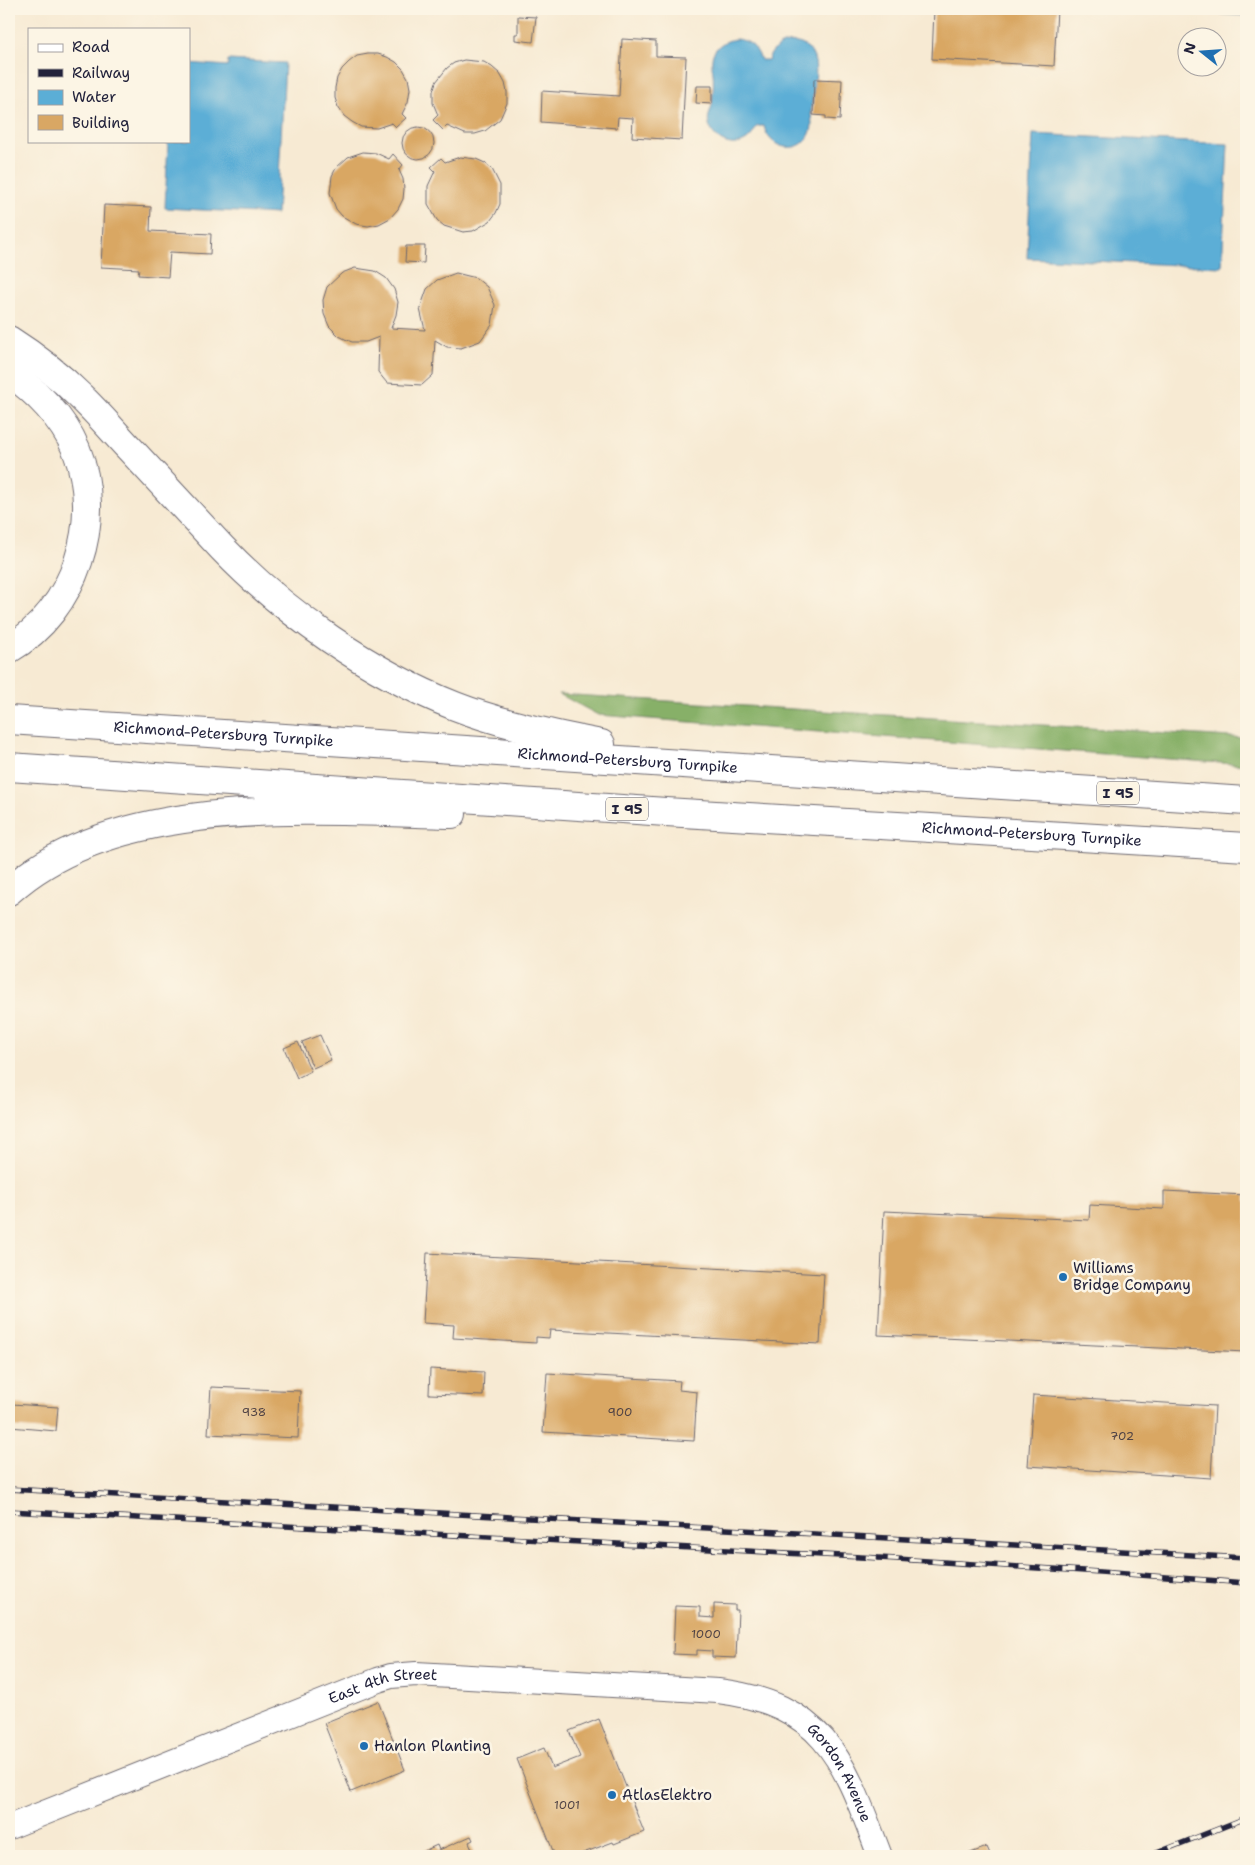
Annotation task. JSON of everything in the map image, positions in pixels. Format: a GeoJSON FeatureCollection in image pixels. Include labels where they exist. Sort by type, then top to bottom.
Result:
{"type":"FeatureCollection","features":[{"type":"Feature","properties":{"kind":"highway"},"geometry":{"type":"LineString","coordinates":[[9,340],[42,364],[80,396],[223,549],[251,576],[316,629],[368,662],[455,706],[493,718],[552,734],[624,749],[755,769]]}},
{"type":"Feature","properties":{"kind":"highway"},"geometry":{"type":"LineString","coordinates":[[9,372],[39,397],[70,436],[84,475],[87,506],[84,542],[77,567],[65,591],[39,626],[24,640],[9,650]]}},
{"type":"Feature","properties":{"kind":"highway","name":"Richmond-Petersburg Turnpike"},"geometry":{"type":"LineString","coordinates":[[9,720],[1246,801]]}},
{"type":"Feature","properties":{"kind":"highway","name":"Richmond-Petersburg Turnpike"},"geometry":{"type":"LineString","coordinates":[[9,767],[666,812],[1246,847]]}},
{"type":"Feature","properties":{"kind":"highway"},"geometry":{"type":"LineString","coordinates":[[9,891],[40,868],[66,853],[95,841],[159,823],[200,816],[266,811],[499,815],[666,812]]}},
{"type":"Feature","properties":{"kind":"street","name":"East 4th Street"},"geometry":{"type":"LineString","coordinates":[[9,1827],[361,1686],[391,1676],[412,1674],[444,1675],[702,1690],[749,1696],[780,1706]]}},
{"type":"Feature","properties":{"kind":"street","name":"Gordon Avenue"},"geometry":{"type":"LineString","coordinates":[[780,1706],[820,1734],[838,1759],[855,1791],[880,1856]]}},
{"type":"Feature","properties":{"kind":"green space"},"geometry":{"type":"Polygon","coordinates":[[[559,694],[1246,738],[1246,765],[598,715],[559,694]]]}},
{"type":"Feature","properties":{"kind":"water"},"geometry":{"type":"Polygon","coordinates":[[[1117,9],[1246,9],[1246,16],[1233,15],[1117,9]]]}},
{"type":"Feature","properties":{"kind":"water"},"geometry":{"type":"Polygon","coordinates":[[[735,39],[751,45],[757,51],[761,60],[768,60],[777,48],[791,42],[798,43],[810,51],[814,58],[816,70],[811,112],[812,126],[807,139],[801,144],[794,147],[779,145],[772,141],[764,126],[757,126],[749,138],[735,144],[720,140],[712,132],[708,119],[713,98],[713,54],[722,44],[735,39]]]}},
{"type":"Feature","properties":{"kind":"water"},"geometry":{"type":"Polygon","coordinates":[[[228,60],[285,63],[277,214],[165,208],[168,142],[190,142],[190,63],[228,66],[228,60]]]}},
{"type":"Feature","properties":{"kind":"water"},"geometry":{"type":"Polygon","coordinates":[[[1033,134],[1228,144],[1222,267],[1027,258],[1033,134]]]}},
{"type":"Feature","properties":{"kind":"building"},"geometry":{"type":"Polygon","coordinates":[[[934,9],[1057,9],[1054,66],[932,59],[934,9]]]}},
{"type":"Feature","properties":{"kind":"building"},"geometry":{"type":"Polygon","coordinates":[[[518,16],[536,17],[533,42],[515,40],[515,34],[518,34],[518,16]]]}},
{"type":"Feature","properties":{"kind":"building"},"geometry":{"type":"Polygon","coordinates":[[[622,39],[656,41],[656,56],[686,57],[682,140],[632,137],[633,118],[618,117],[617,128],[541,122],[542,91],[619,96],[622,39]]]}},
{"type":"Feature","properties":{"kind":"building"},"geometry":{"type":"Polygon","coordinates":[[[378,54],[396,62],[408,78],[410,89],[408,102],[402,114],[406,118],[396,127],[392,123],[377,128],[361,127],[344,116],[338,107],[335,98],[335,88],[337,78],[342,69],[357,56],[378,54]]]}},
{"type":"Feature","properties":{"kind":"building"},"geometry":{"type":"Polygon","coordinates":[[[464,60],[484,62],[492,67],[500,74],[507,92],[507,103],[500,119],[485,131],[475,134],[465,134],[447,126],[443,130],[433,120],[438,115],[433,103],[433,91],[436,82],[447,68],[454,63],[464,60]]]}},
{"type":"Feature","properties":{"kind":"building"},"geometry":{"type":"Polygon","coordinates":[[[814,79],[842,80],[840,120],[826,119],[826,116],[813,115],[814,79]]]}},
{"type":"Feature","properties":{"kind":"building"},"geometry":{"type":"Polygon","coordinates":[[[697,86],[712,86],[712,104],[696,103],[697,86]]]}},
{"type":"Feature","properties":{"kind":"building"},"geometry":{"type":"Polygon","coordinates":[[[418,127],[424,128],[429,132],[433,137],[433,149],[429,154],[424,158],[418,159],[412,158],[407,154],[403,149],[402,143],[403,137],[407,132],[412,128],[418,127]]]}},
{"type":"Feature","properties":{"kind":"building"},"geometry":{"type":"Polygon","coordinates":[[[363,152],[376,153],[389,159],[393,154],[403,165],[399,170],[403,179],[403,199],[398,209],[390,218],[379,224],[368,226],[356,224],[342,216],[336,209],[330,193],[332,176],[336,168],[348,157],[363,152]]]}},
{"type":"Feature","properties":{"kind":"building"},"geometry":{"type":"Polygon","coordinates":[[[460,157],[476,159],[485,163],[492,169],[500,185],[500,204],[496,213],[490,221],[473,231],[463,232],[444,226],[437,220],[428,204],[428,186],[435,171],[431,167],[441,158],[445,162],[460,157]]]}},
{"type":"Feature","properties":{"kind":"building"},"geometry":{"type":"Polygon","coordinates":[[[104,205],[151,207],[150,231],[211,234],[210,254],[170,252],[168,277],[138,275],[139,269],[101,267],[104,205]]]}},
{"type":"Feature","properties":{"kind":"building"},"geometry":{"type":"Polygon","coordinates":[[[406,246],[425,246],[424,263],[405,262],[406,246]]]}},
{"type":"Feature","properties":{"kind":"building"},"geometry":{"type":"Polygon","coordinates":[[[355,268],[375,271],[386,278],[394,289],[398,302],[391,328],[425,330],[420,309],[427,289],[437,280],[456,273],[476,278],[487,287],[495,305],[492,325],[480,341],[461,348],[447,347],[435,340],[433,375],[422,385],[387,383],[378,372],[379,337],[366,342],[352,342],[339,336],[329,326],[324,314],[323,300],[327,287],[342,273],[355,268]]]}},
{"type":"Feature","properties":{"kind":"building"},"geometry":{"type":"Polygon","coordinates":[[[320,1035],[331,1060],[313,1068],[302,1042],[320,1035]]]}},
{"type":"Feature","properties":{"kind":"building"},"geometry":{"type":"Polygon","coordinates":[[[298,1042],[311,1071],[297,1078],[284,1048],[298,1042]]]}},
{"type":"Feature","properties":{"kind":"building","name":"Williams Bridge Company"},"geometry":{"type":"Polygon","coordinates":[[[1164,1191],[1246,1195],[1246,1352],[878,1335],[884,1211],[1089,1220],[1090,1205],[1164,1209],[1164,1191]]]}},
{"type":"Feature","properties":{"kind":"building"},"geometry":{"type":"Polygon","coordinates":[[[427,1253],[824,1274],[820,1344],[550,1330],[549,1338],[536,1337],[536,1343],[453,1338],[454,1325],[423,1323],[427,1253]]]}},
{"type":"Feature","properties":{"kind":"building"},"geometry":{"type":"Polygon","coordinates":[[[430,1369],[484,1372],[483,1396],[429,1394],[430,1369]]]}},
{"type":"Feature","properties":{"kind":"building"},"geometry":{"type":"Polygon","coordinates":[[[547,1373],[680,1381],[679,1390],[697,1392],[694,1441],[543,1432],[547,1373]]]}},
{"type":"Feature","properties":{"kind":"building"},"geometry":{"type":"Polygon","coordinates":[[[211,1387],[300,1391],[298,1438],[208,1434],[211,1387]]]}},
{"type":"Feature","properties":{"kind":"building"},"geometry":{"type":"Polygon","coordinates":[[[1033,1395],[1215,1406],[1211,1478],[1028,1466],[1033,1395]]]}},
{"type":"Feature","properties":{"kind":"building"},"geometry":{"type":"Polygon","coordinates":[[[12,1404],[58,1407],[56,1431],[10,1427],[12,1404]]]}},
{"type":"Feature","properties":{"kind":"building"},"geometry":{"type":"Polygon","coordinates":[[[714,1604],[735,1605],[735,1610],[738,1610],[736,1658],[712,1657],[712,1651],[697,1650],[697,1655],[673,1654],[675,1606],[700,1607],[700,1617],[714,1618],[714,1604]]]}},
{"type":"Feature","properties":{"kind":"building","name":"Hanlon Planting"},"geometry":{"type":"Polygon","coordinates":[[[378,1701],[405,1770],[351,1792],[324,1723],[378,1701]]]}},
{"type":"Feature","properties":{"kind":"building"},"geometry":{"type":"Polygon","coordinates":[[[599,1719],[644,1832],[575,1856],[555,1856],[517,1759],[544,1748],[552,1768],[580,1757],[569,1731],[599,1719]]]}},
{"type":"Feature","properties":{"kind":"building"},"geometry":{"type":"Polygon","coordinates":[[[471,1836],[473,1840],[469,1842],[475,1856],[413,1856],[437,1845],[439,1850],[471,1836]]]}},
{"type":"Feature","properties":{"kind":"building"},"geometry":{"type":"Polygon","coordinates":[[[987,1847],[991,1856],[962,1856],[987,1847]]]}},
{"type":"Feature","properties":{"kind":"railway"},"geometry":{"type":"LineString","coordinates":[[9,1489],[1246,1558]]}},
{"type":"Feature","properties":{"kind":"railway"},"geometry":{"type":"LineString","coordinates":[[9,1511],[897,1559],[1246,1583]]}},
{"type":"Feature","properties":{"kind":"railway"},"geometry":{"type":"LineString","coordinates":[[1149,1856],[1246,1818]]}},
{"type":"Feature","properties":{"kind":"place","name":"Williams Bridge Company"},"geometry":{"type":"Point","coordinates":[1063,1277]}},
{"type":"Feature","properties":{"kind":"place","name":"Hanlon Planting"},"geometry":{"type":"Point","coordinates":[364,1746]}},
{"type":"Feature","properties":{"kind":"place","name":"AtlasElektro"},"geometry":{"type":"Point","coordinates":[612,1795]}}]}
